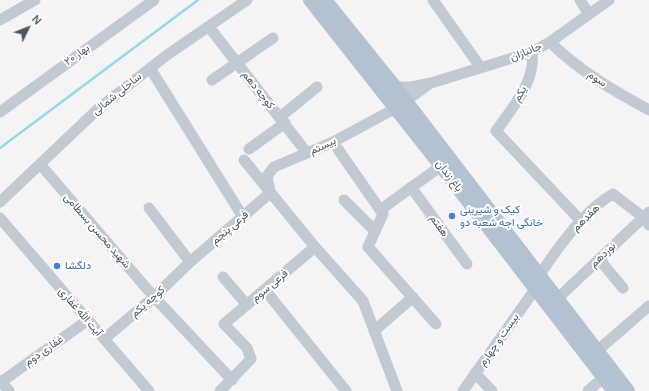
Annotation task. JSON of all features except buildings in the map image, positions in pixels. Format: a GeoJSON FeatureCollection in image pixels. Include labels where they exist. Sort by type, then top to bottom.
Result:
{"type":"FeatureCollection","features":[{"type":"Feature","properties":{"kind":"main road","name":"باغ زندان"},"geometry":{"type":"LineString","coordinates":[[310,0],[401,105],[537,282],[614,391]]}},
{"type":"Feature","properties":{"kind":"main road","name":"باغ زندان"},"geometry":{"type":"LineString","coordinates":[[325,0],[395,87],[401,105],[441,166],[537,282],[557,299],[628,391]]}},
{"type":"Feature","properties":{"kind":"street"},"geometry":{"type":"LineString","coordinates":[[0,20],[35,0]]}},
{"type":"Feature","properties":{"kind":"street","name":"بهار ۲۰"},"geometry":{"type":"LineString","coordinates":[[0,112],[154,0]]}},
{"type":"Feature","properties":{"kind":"street","name":"ساحلی شمالی"},"geometry":{"type":"LineString","coordinates":[[0,202],[98,108],[150,68],[247,0]]}},
{"type":"Feature","properties":{"kind":"street"},"geometry":{"type":"LineString","coordinates":[[433,0],[481,68]]}},
{"type":"Feature","properties":{"kind":"street"},"geometry":{"type":"LineString","coordinates":[[580,0],[589,14]]}},
{"type":"Feature","properties":{"kind":"street","name":"جانبازان"},"geometry":{"type":"LineString","coordinates":[[395,87],[411,87],[431,83],[532,52],[550,42],[609,0]]}},
{"type":"Feature","properties":{"kind":"street","name":"کوچه دهم"},"geometry":{"type":"LineString","coordinates":[[210,26],[307,153]]}},
{"type":"Feature","properties":{"kind":"street"},"geometry":{"type":"LineString","coordinates":[[212,80],[273,38]]}},
{"type":"Feature","properties":{"kind":"street","name":"سوم"},"geometry":{"type":"LineString","coordinates":[[550,42],[573,63],[622,95],[649,110]]}},
{"type":"Feature","properties":{"kind":"street","name":"یکم"},"geometry":{"type":"LineString","coordinates":[[532,52],[530,77],[520,96],[496,131],[581,221]]}},
{"type":"Feature","properties":{"kind":"street"},"geometry":{"type":"LineString","coordinates":[[150,68],[242,217]]}},
{"type":"Feature","properties":{"kind":"street","name":"جانبازان"},"geometry":{"type":"LineString","coordinates":[[401,105],[431,83]]}},
{"type":"Feature","properties":{"kind":"street"},"geometry":{"type":"LineString","coordinates":[[249,149],[317,87]]}},
{"type":"Feature","properties":{"kind":"street","name":"بیستم"},"geometry":{"type":"LineString","coordinates":[[270,193],[267,176],[274,167],[333,142],[401,105]]}},
{"type":"Feature","properties":{"kind":"street"},"geometry":{"type":"LineString","coordinates":[[333,142],[383,214],[368,247],[436,324]]}},
{"type":"Feature","properties":{"kind":"street"},"geometry":{"type":"LineString","coordinates":[[244,160],[315,247],[363,301],[397,391]]}},
{"type":"Feature","properties":{"kind":"street","name":"شهید محسن بسطامی"},"geometry":{"type":"LineString","coordinates":[[40,164],[154,297],[232,380]]}},
{"type":"Feature","properties":{"kind":"street"},"geometry":{"type":"LineString","coordinates":[[380,210],[441,166]]}},
{"type":"Feature","properties":{"kind":"street","name":"هفتم"},"geometry":{"type":"LineString","coordinates":[[411,187],[467,264]]}},
{"type":"Feature","properties":{"kind":"street","name":"فرعی پنجم"},"geometry":{"type":"LineString","coordinates":[[190,262],[270,193]]}},
{"type":"Feature","properties":{"kind":"street","name":"هفدهم"},"geometry":{"type":"LineString","coordinates":[[537,282],[561,244],[594,208],[612,194],[647,218]]}},
{"type":"Feature","properties":{"kind":"street"},"geometry":{"type":"LineString","coordinates":[[344,200],[375,231]]}},
{"type":"Feature","properties":{"kind":"street"},"geometry":{"type":"LineString","coordinates":[[149,208],[190,262]]}},
{"type":"Feature","properties":{"kind":"street"},"geometry":{"type":"LineString","coordinates":[[0,218],[12,233]]}},
{"type":"Feature","properties":{"kind":"street","name":"نوزدهم"},"geometry":{"type":"LineString","coordinates":[[557,299],[599,259],[647,218]]}},
{"type":"Feature","properties":{"kind":"street"},"geometry":{"type":"LineString","coordinates":[[0,222],[12,233]]}},
{"type":"Feature","properties":{"kind":"street","name":"آیت الله غفاری"},"geometry":{"type":"LineString","coordinates":[[12,233],[149,391]]}},
{"type":"Feature","properties":{"kind":"street","name":"فرعی سوم"},"geometry":{"type":"LineString","coordinates":[[232,380],[251,359],[247,348],[224,324],[315,247]]}},
{"type":"Feature","properties":{"kind":"street"},"geometry":{"type":"LineString","coordinates":[[599,259],[623,288]]}},
{"type":"Feature","properties":{"kind":"street","name":"کوچه یکم"},"geometry":{"type":"LineString","coordinates":[[104,339],[154,297],[190,262]]}},
{"type":"Feature","properties":{"kind":"street"},"geometry":{"type":"LineString","coordinates":[[223,277],[247,305]]}},
{"type":"Feature","properties":{"kind":"street","name":"بیست و چهارم"},"geometry":{"type":"LineString","coordinates":[[463,391],[537,282]]}},
{"type":"Feature","properties":{"kind":"street"},"geometry":{"type":"LineString","coordinates":[[265,290],[346,391]]}},
{"type":"Feature","properties":{"kind":"street"},"geometry":{"type":"LineString","coordinates":[[374,331],[413,297]]}},
{"type":"Feature","properties":{"kind":"street"},"geometry":{"type":"LineString","coordinates":[[597,351],[648,310]]}},
{"type":"Feature","properties":{"kind":"street","name":"غفاری دوم"},"geometry":{"type":"LineString","coordinates":[[0,381],[88,320]]}},
{"type":"Feature","properties":{"kind":"street"},"geometry":{"type":"LineString","coordinates":[[476,373],[492,391]]}},
{"type":"Feature","properties":{"kind":"street"},"geometry":{"type":"LineString","coordinates":[[588,391],[604,377]]}},
{"type":"Feature","properties":{"kind":"street"},"geometry":{"type":"LineString","coordinates":[[220,391],[232,380]]}},
{"type":"Feature","properties":{"kind":"street"},"geometry":{"type":"LineString","coordinates":[[0,381],[9,391]]}},
{"type":"Feature","properties":{"kind":"waterway"},"geometry":{"type":"LineString","coordinates":[[0,148],[198,0]]}},
{"type":"Feature","properties":{"kind":"place","name":"کیک و شیرینی خانگی اجه شعبه دو"},"geometry":{"type":"Point","coordinates":[452,216]}},
{"type":"Feature","properties":{"kind":"place","name":"دلگشا"},"geometry":{"type":"Point","coordinates":[57,266]}}]}
